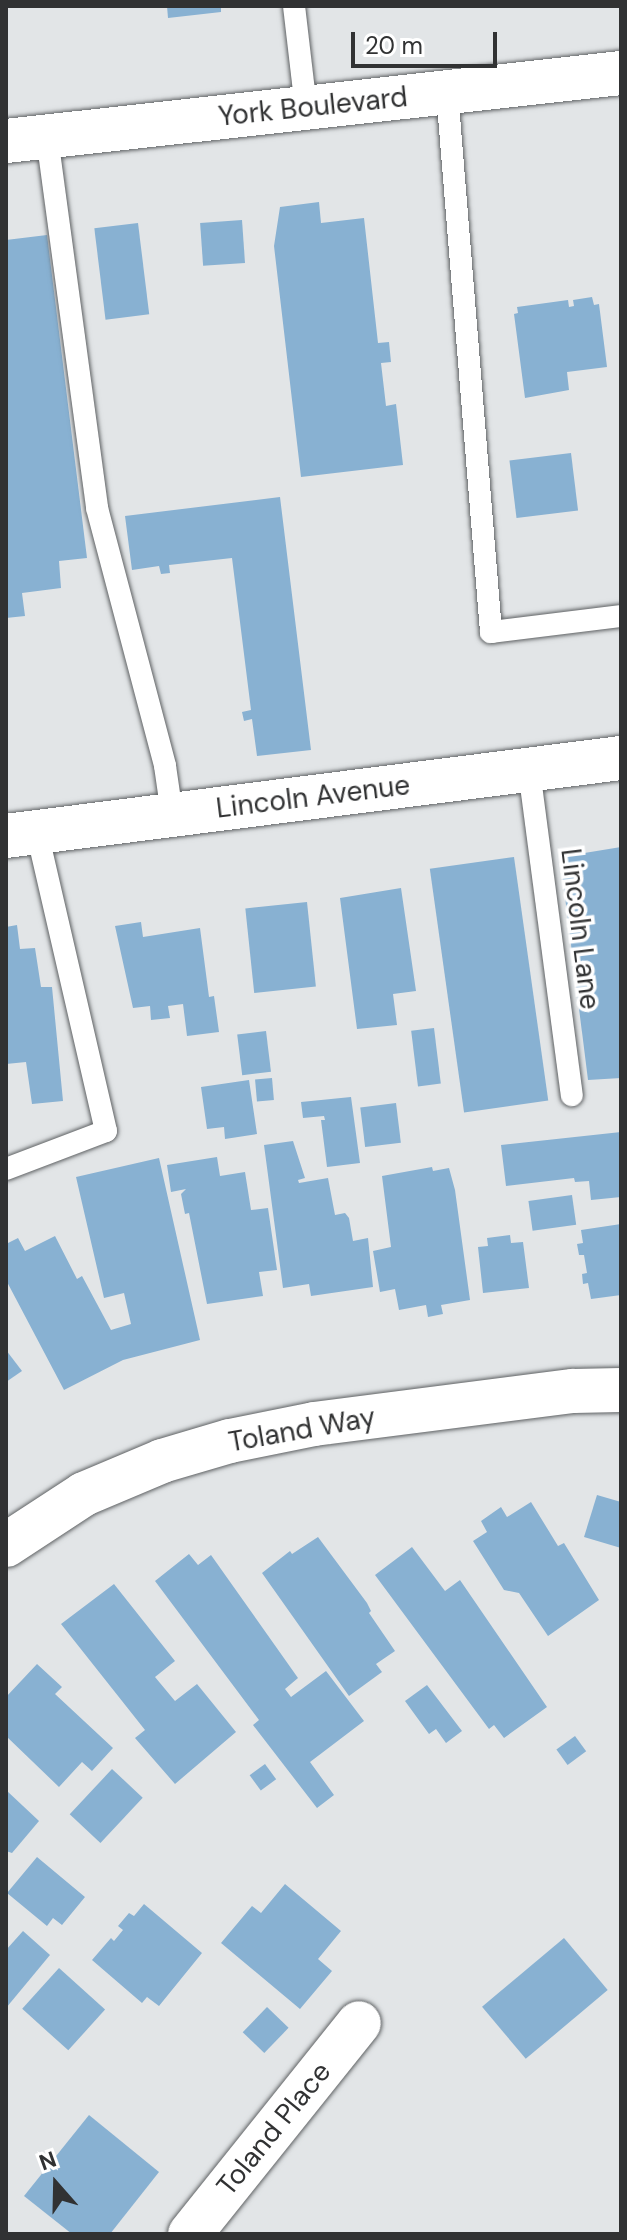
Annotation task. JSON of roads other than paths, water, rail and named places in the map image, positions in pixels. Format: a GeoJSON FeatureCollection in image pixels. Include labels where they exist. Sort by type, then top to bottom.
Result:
{"type":"FeatureCollection","features":[{"type":"Feature","properties":{"kind":"street","name":"York Boulevard"},"geometry":{"type":"LineString","coordinates":[[27,139],[621,73]]}},
{"type":"Feature","properties":{"kind":"street","name":"Lincoln Avenue"},"geometry":{"type":"LineString","coordinates":[[22,834],[621,758]]}},
{"type":"Feature","properties":{"kind":"street","name":"Toland Way"},"geometry":{"type":"LineString","coordinates":[[6,1545],[84,1494],[162,1461],[230,1441],[345,1420],[573,1391],[621,1390]]}},
{"type":"Feature","properties":{"kind":"street","name":"Toland Place"},"geometry":{"type":"LineString","coordinates":[[190,2234],[359,2023]]}},
{"type":"Feature","properties":{"kind":"lane"},"geometry":{"type":"LineString","coordinates":[[294,6],[306,108]]}},
{"type":"Feature","properties":{"kind":"lane"},"geometry":{"type":"LineString","coordinates":[[447,92],[491,632],[621,616]]}},
{"type":"Feature","properties":{"kind":"lane"},"geometry":{"type":"LineString","coordinates":[[27,139],[97,508],[165,766],[172,814]]}},
{"type":"Feature","properties":{"kind":"lane","name":"Lincoln Lane"},"geometry":{"type":"LineString","coordinates":[[529,770],[572,1095]]}},
{"type":"Feature","properties":{"kind":"lane"},"geometry":{"type":"LineString","coordinates":[[6,1169],[106,1131],[22,834]]}}]}
